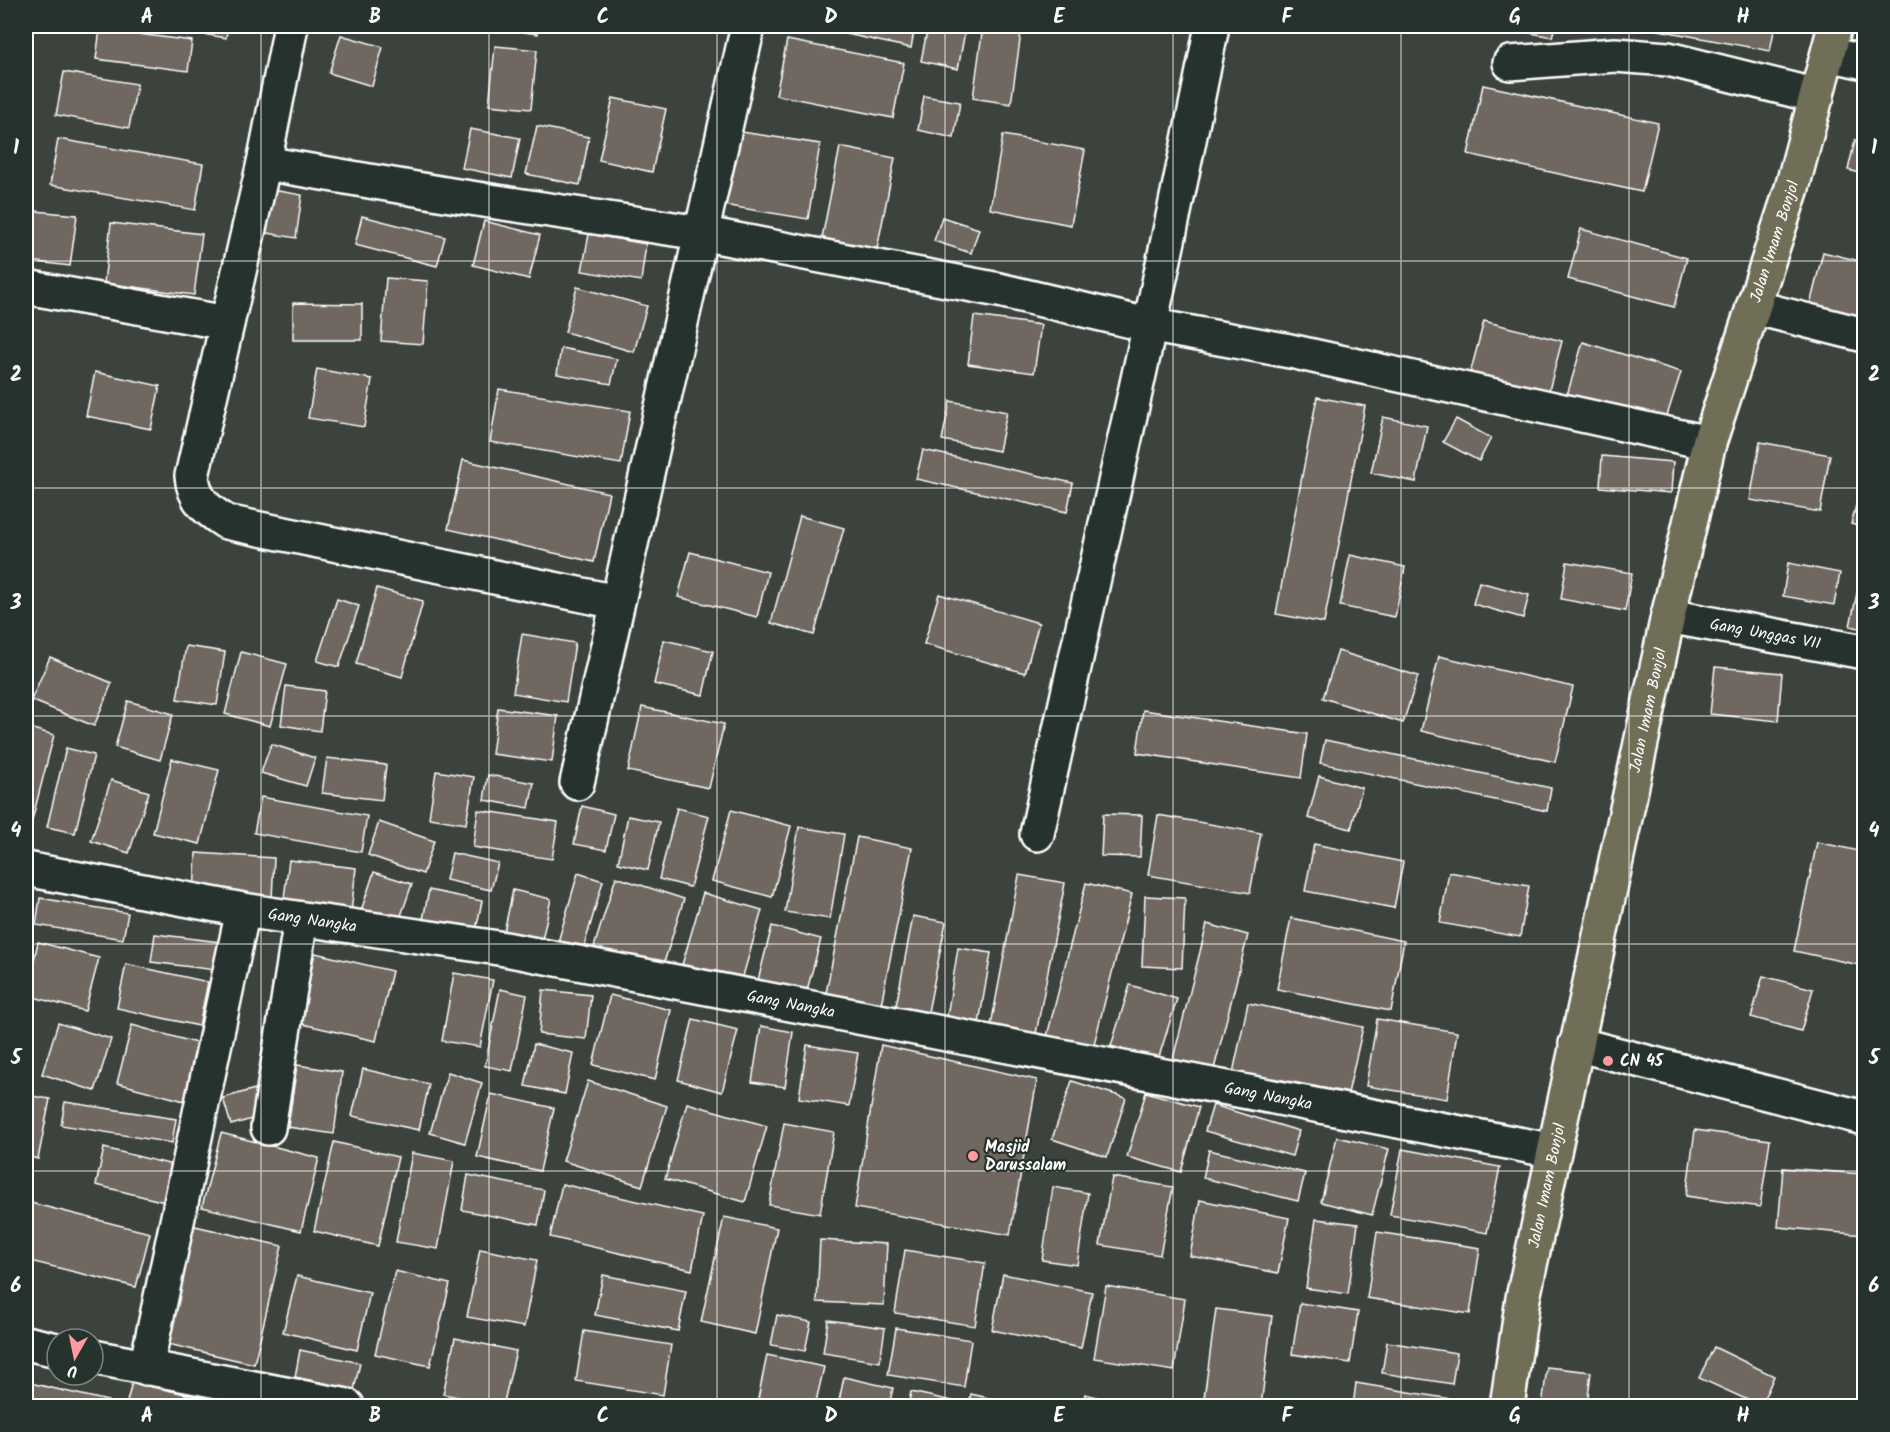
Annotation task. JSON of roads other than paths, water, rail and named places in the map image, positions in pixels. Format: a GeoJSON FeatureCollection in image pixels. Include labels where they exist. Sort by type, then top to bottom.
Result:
{"type":"FeatureCollection","features":[{"type":"Feature","properties":{"kind":"main road","name":"Jalan Imam Bonjol"},"geometry":{"type":"LineString","coordinates":[[1507,1407],[1523,1298],[1576,1044],[1668,616],[1709,442],[1792,188],[1831,40]]}},
{"type":"Feature","properties":{"kind":"street"},"geometry":{"type":"LineString","coordinates":[[291,26],[264,163],[192,476],[193,487],[201,504],[226,522],[617,602]]}},
{"type":"Feature","properties":{"kind":"street"},"geometry":{"type":"LineString","coordinates":[[578,783],[748,26]]}},
{"type":"Feature","properties":{"kind":"street"},"geometry":{"type":"LineString","coordinates":[[1037,834],[1148,325],[1171,234],[1212,26]]}},
{"type":"Feature","properties":{"kind":"street"},"geometry":{"type":"LineString","coordinates":[[1831,40],[1864,62]]}},
{"type":"Feature","properties":{"kind":"street"},"geometry":{"type":"LineString","coordinates":[[1510,63],[1615,55],[1668,59],[1817,96]]}},
{"type":"Feature","properties":{"kind":"street"},"geometry":{"type":"LineString","coordinates":[[264,163],[700,233],[999,290],[1148,325],[1290,351],[1709,442]]}},
{"type":"Feature","properties":{"kind":"street"},"geometry":{"type":"LineString","coordinates":[[26,287],[227,323]]}},
{"type":"Feature","properties":{"kind":"street"},"geometry":{"type":"LineString","coordinates":[[1754,307],[1864,335]]}},
{"type":"Feature","properties":{"kind":"street","name":"Gang Unggas VII"},"geometry":{"type":"LineString","coordinates":[[1668,616],[1864,652]]}},
{"type":"Feature","properties":{"kind":"street","name":"Gang Nangka"},"geometry":{"type":"LineString","coordinates":[[26,868],[243,910],[505,949],[1554,1151]]}},
{"type":"Feature","properties":{"kind":"street"},"geometry":{"type":"LineString","coordinates":[[146,1368],[243,910]]}},
{"type":"Feature","properties":{"kind":"street"},"geometry":{"type":"LineString","coordinates":[[268,1128],[301,919]]}},
{"type":"Feature","properties":{"kind":"street"},"geometry":{"type":"LineString","coordinates":[[1576,1044],[1864,1118]]}},
{"type":"Feature","properties":{"kind":"street"},"geometry":{"type":"LineString","coordinates":[[26,1343],[45,1347]]}},
{"type":"Feature","properties":{"kind":"street"},"geometry":{"type":"LineString","coordinates":[[105,1359],[347,1407]]}},
{"type":"Feature","properties":{"kind":"place","name":"CN 45"},"geometry":{"type":"Point","coordinates":[1608,1061]}},
{"type":"Feature","properties":{"kind":"place","name":"Masjid Darussalam"},"geometry":{"type":"Point","coordinates":[973,1156]}}]}
